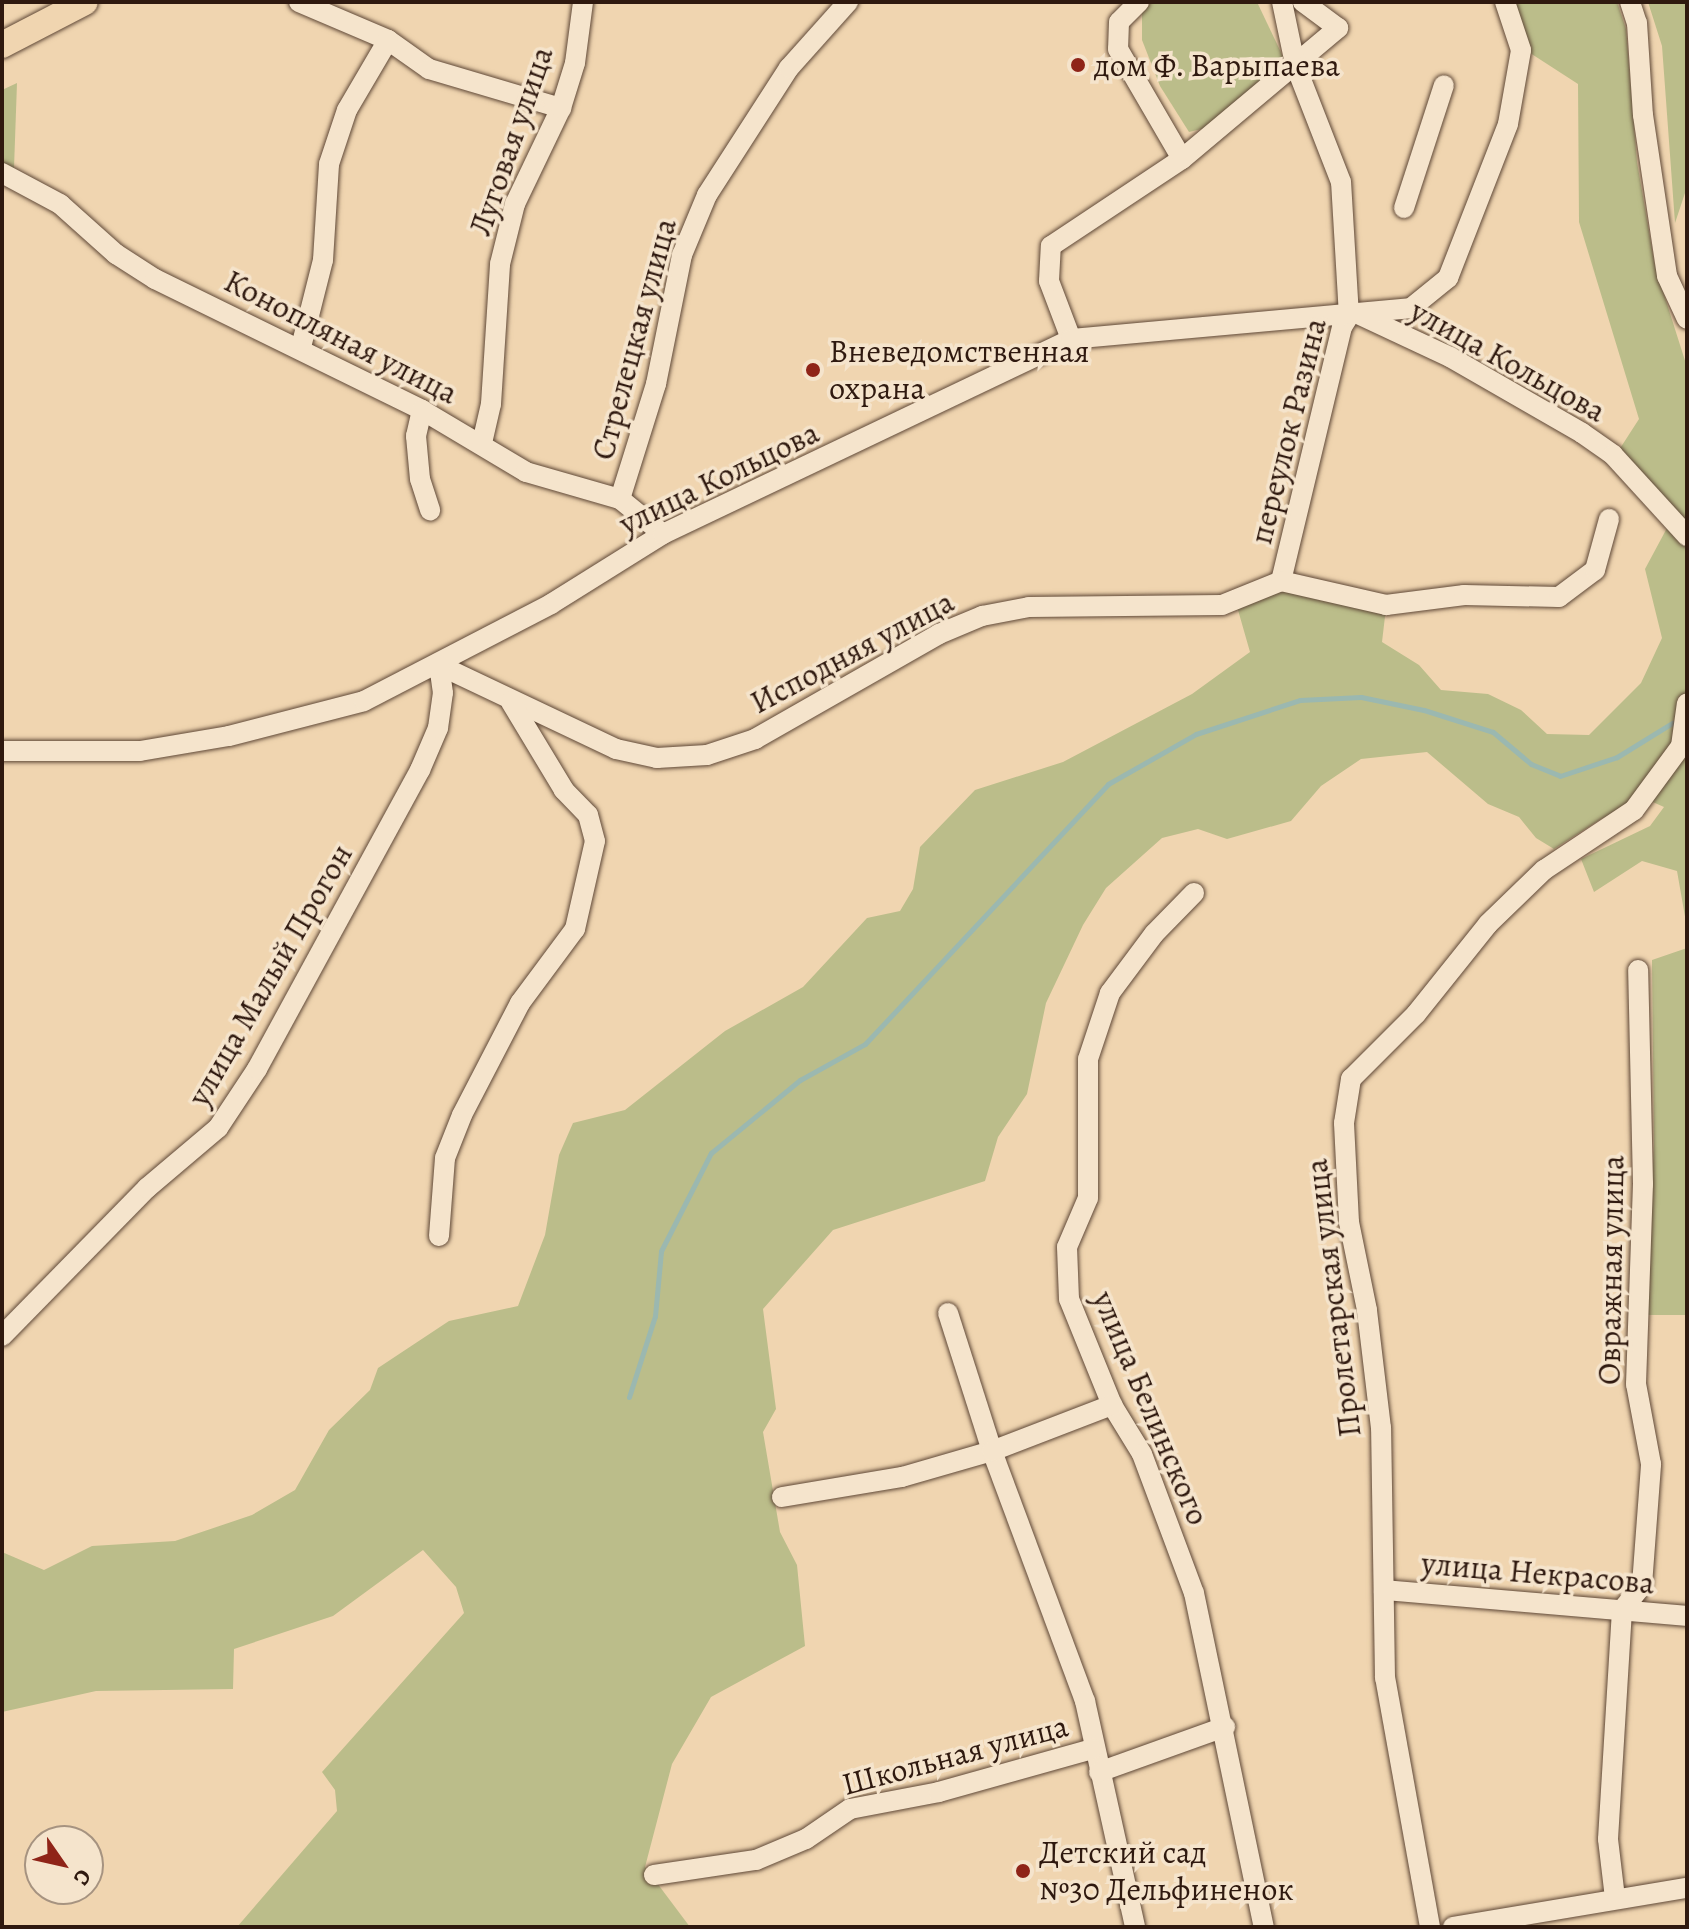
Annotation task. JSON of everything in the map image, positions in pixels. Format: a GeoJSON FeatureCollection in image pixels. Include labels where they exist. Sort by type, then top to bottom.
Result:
{"type":"FeatureCollection","features":[{"type":"Feature","properties":{"kind":"main road"},"geometry":{"type":"LineString","coordinates":[[2,45],[85,2]]}},
{"type":"Feature","properties":{"kind":"street"},"geometry":{"type":"LineString","coordinates":[[299,2],[388,40],[429,69],[561,108]]}},
{"type":"Feature","properties":{"kind":"street","name":"Луговая улица"},"geometry":{"type":"LineString","coordinates":[[482,443],[491,404],[500,264],[515,204],[561,108],[575,63],[583,2]]}},
{"type":"Feature","properties":{"kind":"street","name":"Стрелецкая улица"},"geometry":{"type":"LineString","coordinates":[[620,499],[656,384],[682,255],[707,195],[789,68],[848,2]]}},
{"type":"Feature","properties":{"kind":"street"},"geometry":{"type":"LineString","coordinates":[[1139,2],[1119,22],[1118,49],[1182,159]]}},
{"type":"Feature","properties":{"kind":"street","name":"переулок Разина"},"geometry":{"type":"LineString","coordinates":[[1281,581],[1342,327],[1355,315],[1341,182],[1295,64],[1282,2]]}},
{"type":"Feature","properties":{"kind":"street"},"geometry":{"type":"LineString","coordinates":[[1071,339],[1049,281],[1051,246],[1182,159],[1338,28],[1303,2]]}},
{"type":"Feature","properties":{"kind":"street","name":"улица Кольцова"},"geometry":{"type":"LineString","coordinates":[[2,751],[140,751],[229,736],[364,701],[439,665],[663,534],[1071,339],[1411,308],[1448,278],[1508,124],[1521,50],[1505,2]]}},
{"type":"Feature","properties":{"kind":"street"},"geometry":{"type":"LineString","coordinates":[[1630,2],[1637,23],[1643,115],[1667,276],[1687,319]]}},
{"type":"Feature","properties":{"kind":"street"},"geometry":{"type":"LineString","coordinates":[[301,347],[323,260],[329,164],[347,110],[388,40]]}},
{"type":"Feature","properties":{"kind":"street"},"geometry":{"type":"LineString","coordinates":[[1404,208],[1444,85]]}},
{"type":"Feature","properties":{"kind":"street","name":"Конопляная улица"},"geometry":{"type":"LineString","coordinates":[[2,173],[60,204],[116,254],[155,279],[301,347],[482,443],[526,472],[620,499],[663,534]]}},
{"type":"Feature","properties":{"kind":"street","name":"улица Кольцова"},"geometry":{"type":"LineString","coordinates":[[1355,315],[1450,357],[1582,433],[1613,455],[1687,536]]}},
{"type":"Feature","properties":{"kind":"street"},"geometry":{"type":"LineString","coordinates":[[422,410],[416,436],[418,464],[430,510]]}},
{"type":"Feature","properties":{"kind":"street"},"geometry":{"type":"LineString","coordinates":[[1281,581],[1386,605],[1464,595],[1559,597],[1595,570],[1609,519]]}},
{"type":"Feature","properties":{"kind":"street","name":"Исподняя улица"},"geometry":{"type":"LineString","coordinates":[[439,665],[511,702],[616,749],[657,758],[707,755],[755,739],[939,634],[982,616],[1029,607],[1222,605],[1281,581]]}},
{"type":"Feature","properties":{"kind":"street","name":"улица Малый Прогон"},"geometry":{"type":"LineString","coordinates":[[2,1336],[147,1188],[218,1128],[257,1069],[420,770],[438,728],[443,693],[439,665]]}},
{"type":"Feature","properties":{"kind":"street"},"geometry":{"type":"LineString","coordinates":[[439,1236],[443,1172],[462,1115],[520,1003],[575,929],[593,855],[588,815],[564,790],[511,702]]}},
{"type":"Feature","properties":{"kind":"street","name":"Пролетарская улица"},"geometry":{"type":"LineString","coordinates":[[1430,1927],[1385,1678],[1381,1428],[1367,1310],[1349,1222],[1344,1123],[1351,1079],[1416,1014],[1488,924],[1544,870],[1634,810],[1681,746],[1687,703]]}},
{"type":"Feature","properties":{"kind":"street","name":"улица Белинского"},"geometry":{"type":"LineString","coordinates":[[1194,893],[1110,993],[1088,1059],[1088,1198],[1067,1247],[1069,1299],[1112,1405],[1142,1454],[1194,1593],[1225,1727],[1264,1927]]}},
{"type":"Feature","properties":{"kind":"street","name":"Овражная улица"},"geometry":{"type":"LineString","coordinates":[[1622,1610],[1642,1585],[1651,1464],[1636,1384],[1643,1184],[1638,970]]}},
{"type":"Feature","properties":{"kind":"street","name":"Школьная улица"},"geometry":{"type":"LineString","coordinates":[[948,1313],[992,1451],[1054,1607],[1085,1701],[1092,1749],[1135,1927]]}},
{"type":"Feature","properties":{"kind":"street"},"geometry":{"type":"LineString","coordinates":[[782,1497],[902,1477],[992,1451],[1112,1405]]}},
{"type":"Feature","properties":{"kind":"street","name":"улица Некрасова"},"geometry":{"type":"LineString","coordinates":[[1384,1590],[1687,1616]]}},
{"type":"Feature","properties":{"kind":"street"},"geometry":{"type":"LineString","coordinates":[[1615,1898],[1608,1839],[1622,1610]]}},
{"type":"Feature","properties":{"kind":"street","name":"Школьная улица"},"geometry":{"type":"LineString","coordinates":[[1099,1772],[1225,1727]]}},
{"type":"Feature","properties":{"kind":"street","name":"Школьная улица"},"geometry":{"type":"LineString","coordinates":[[654,1875],[756,1860],[806,1839],[850,1809],[939,1792],[1092,1749]]}},
{"type":"Feature","properties":{"kind":"street"},"geometry":{"type":"LineString","coordinates":[[1453,1927],[1687,1888]]}},
{"type":"Feature","properties":{"kind":"green space"},"geometry":{"type":"Polygon","coordinates":[[[1152,2],[1257,2],[1287,65],[1222,124],[1189,132],[1160,86],[1142,40],[1142,12],[1152,2]]]}},
{"type":"Feature","properties":{"kind":"green space"},"geometry":{"type":"Polygon","coordinates":[[[1512,2],[1617,2],[1626,29],[1637,162],[1655,266],[1687,367],[1687,928],[1677,871],[1642,861],[1594,892],[1581,859],[1650,826],[1664,807],[1646,799],[1601,819],[1554,849],[1536,838],[1519,817],[1488,804],[1427,752],[1361,759],[1321,786],[1291,821],[1227,839],[1198,829],[1162,838],[1106,888],[1083,925],[1046,1003],[1027,1094],[998,1137],[985,1181],[833,1230],[763,1309],[776,1409],[763,1432],[780,1532],[797,1565],[805,1646],[711,1697],[672,1764],[645,1867],[690,1927],[237,1927],[337,1811],[335,1790],[322,1772],[464,1613],[456,1587],[423,1550],[333,1616],[234,1649],[233,1689],[96,1691],[2,1712],[2,1552],[44,1570],[92,1546],[175,1541],[252,1515],[295,1490],[329,1430],[370,1390],[378,1368],[449,1321],[518,1306],[545,1235],[559,1155],[573,1123],[625,1110],[725,1031],[803,987],[867,918],[900,911],[913,889],[920,847],[975,790],[1063,762],[1192,694],[1250,652],[1236,603],[1281,585],[1386,608],[1382,642],[1419,665],[1441,690],[1488,694],[1521,710],[1547,734],[1589,735],[1641,683],[1662,638],[1645,569],[1667,528],[1619,450],[1639,419],[1579,222],[1578,84],[1527,51],[1512,2]]]}},
{"type":"Feature","properties":{"kind":"green space"},"geometry":{"type":"Polygon","coordinates":[[[1648,2],[1687,2],[1687,187],[1675,223],[1662,46],[1648,2]]]}},
{"type":"Feature","properties":{"kind":"green space"},"geometry":{"type":"Polygon","coordinates":[[[17,83],[14,168],[2,166],[2,90],[17,83]]]}},
{"type":"Feature","properties":{"kind":"green space"},"geometry":{"type":"Polygon","coordinates":[[[1687,948],[1687,1315],[1646,1315],[1654,1144],[1652,960],[1687,948]]]}},
{"type":"Feature","properties":{"kind":"waterway"},"geometry":{"type":"LineString","coordinates":[[629,1397],[655,1316],[661,1251],[711,1153],[800,1080],[865,1044],[1108,784],[1196,734],[1300,700],[1361,697],[1424,710],[1493,732],[1531,764],[1560,776],[1617,757],[1672,723]]}},
{"type":"Feature","properties":{"kind":"place","name":"дом Ф. Варыпаева"},"geometry":{"type":"Point","coordinates":[1078,65]}},
{"type":"Feature","properties":{"kind":"place","name":"Вневедомственная охрана"},"geometry":{"type":"Point","coordinates":[813,370]}},
{"type":"Feature","properties":{"kind":"place","name":"Детский сад №30 Дельфиненок"},"geometry":{"type":"Point","coordinates":[1023,1871]}}]}
